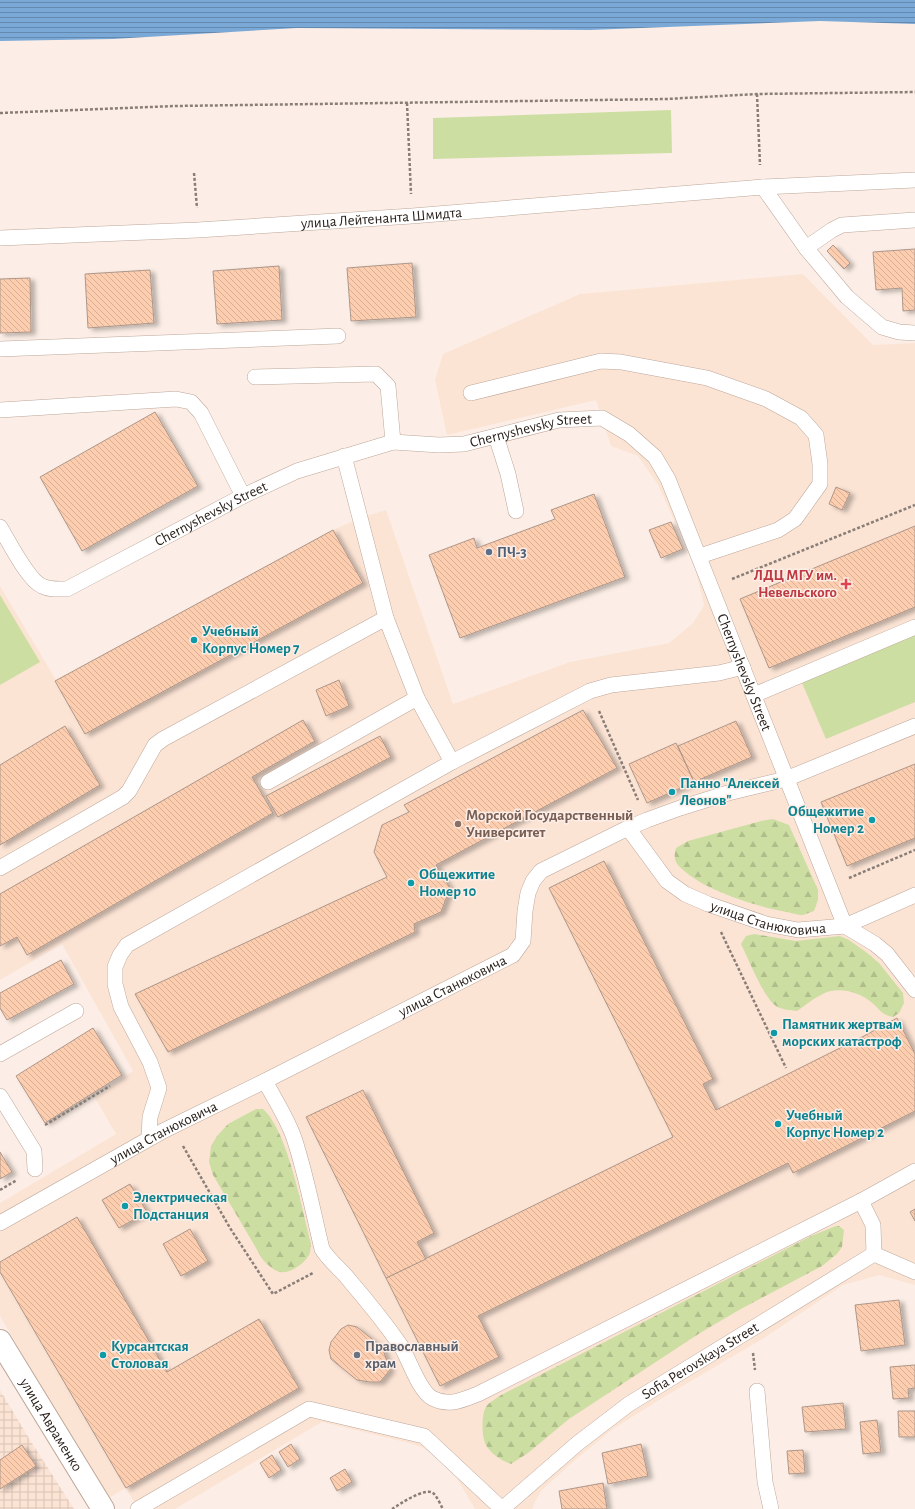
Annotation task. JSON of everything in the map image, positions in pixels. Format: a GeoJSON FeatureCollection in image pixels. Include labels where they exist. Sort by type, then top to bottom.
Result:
{"type":"FeatureCollection","features":[{"type":"Feature","properties":{"kind":"street","name":"улица Авраменко"},"geometry":{"type":"LineString","coordinates":[[2,1350],[103,1509]]}},
{"type":"Feature","properties":{"kind":"lane","name":"улица Лейтенанта Шмидта"},"geometry":{"type":"LineString","coordinates":[[0,238],[198,230],[412,216],[763,187],[915,180]]}},
{"type":"Feature","properties":{"kind":"lane"},"geometry":{"type":"LineString","coordinates":[[763,187],[806,248],[847,297],[882,328],[899,332],[915,333]]}},
{"type":"Feature","properties":{"kind":"lane"},"geometry":{"type":"LineString","coordinates":[[806,248],[842,225],[915,220]]}},
{"type":"Feature","properties":{"kind":"lane"},"geometry":{"type":"LineString","coordinates":[[0,349],[338,336]]}},
{"type":"Feature","properties":{"kind":"lane"},"geometry":{"type":"LineString","coordinates":[[471,393],[601,361],[618,362],[707,378],[766,399],[801,418],[816,435],[820,464],[820,484],[795,519],[778,530],[700,556]]}},
{"type":"Feature","properties":{"kind":"lane"},"geometry":{"type":"LineString","coordinates":[[255,377],[376,374],[388,386],[393,442]]}},
{"type":"Feature","properties":{"kind":"lane"},"geometry":{"type":"LineString","coordinates":[[0,410],[176,399],[191,402],[201,413],[243,496]]}},
{"type":"Feature","properties":{"kind":"lane","name":"Chernyshevsky Street"},"geometry":{"type":"LineString","coordinates":[[0,527],[32,580],[53,590],[67,589],[243,496],[297,471],[393,442],[439,445],[464,444],[559,420],[602,418],[629,434],[655,457],[668,479],[700,556],[845,926]]}},
{"type":"Feature","properties":{"kind":"lane"},"geometry":{"type":"LineString","coordinates":[[496,436],[508,474],[516,511]]}},
{"type":"Feature","properties":{"kind":"lane"},"geometry":{"type":"LineString","coordinates":[[344,456],[386,618],[417,698],[452,762]]}},
{"type":"Feature","properties":{"kind":"lane"},"geometry":{"type":"LineString","coordinates":[[0,868],[123,797],[129,791],[155,745],[163,739],[386,618]]}},
{"type":"Feature","properties":{"kind":"lane"},"geometry":{"type":"LineString","coordinates":[[754,695],[915,627]]}},
{"type":"Feature","properties":{"kind":"lane"},"geometry":{"type":"LineString","coordinates":[[149,1138],[150,1117],[159,1088],[150,1062],[121,1007],[115,984],[115,967],[120,955],[127,945],[452,762],[590,690],[611,685],[719,672],[743,667]]}},
{"type":"Feature","properties":{"kind":"lane"},"geometry":{"type":"LineString","coordinates":[[268,782],[417,698]]}},
{"type":"Feature","properties":{"kind":"lane"},"geometry":{"type":"LineString","coordinates":[[628,828],[686,806],[786,778],[915,726]]}},
{"type":"Feature","properties":{"kind":"lane","name":"улица Станюковича"},"geometry":{"type":"LineString","coordinates":[[0,1223],[149,1138],[265,1081],[513,954],[523,941],[528,893],[533,881],[541,871],[628,828],[667,880],[685,894],[708,904],[766,924],[798,930],[845,926],[915,895]]}},
{"type":"Feature","properties":{"kind":"lane"},"geometry":{"type":"LineString","coordinates":[[845,926],[875,944],[887,954],[915,990]]}},
{"type":"Feature","properties":{"kind":"lane"},"geometry":{"type":"LineString","coordinates":[[0,1054],[76,1011]]}},
{"type":"Feature","properties":{"kind":"lane"},"geometry":{"type":"LineString","coordinates":[[265,1081],[286,1118],[294,1138],[302,1164],[322,1249],[328,1258],[369,1303],[401,1347],[425,1393],[437,1400],[456,1403],[478,1394],[861,1201],[915,1171]]}},
{"type":"Feature","properties":{"kind":"lane"},"geometry":{"type":"LineString","coordinates":[[0,1096],[34,1151],[35,1169]]}},
{"type":"Feature","properties":{"kind":"lane"},"geometry":{"type":"LineString","coordinates":[[861,1201],[873,1225],[874,1254],[915,1272]]}},
{"type":"Feature","properties":{"kind":"lane","name":"Sofia Perovskaya Street"},"geometry":{"type":"LineString","coordinates":[[502,1509],[578,1443],[629,1404],[874,1254]]}},
{"type":"Feature","properties":{"kind":"lane"},"geometry":{"type":"LineString","coordinates":[[756,1391],[765,1482],[771,1509]]}},
{"type":"Feature","properties":{"kind":"lane"},"geometry":{"type":"LineString","coordinates":[[138,1509],[309,1409],[424,1436],[502,1509]]}},
{"type":"Feature","properties":{"kind":"path"},"geometry":{"type":"LineString","coordinates":[[0,113],[175,106],[407,103],[667,98],[757,94],[915,92]]}},
{"type":"Feature","properties":{"kind":"path"},"geometry":{"type":"LineString","coordinates":[[757,94],[759,150]]}},
{"type":"Feature","properties":{"kind":"path"},"geometry":{"type":"LineString","coordinates":[[407,103],[412,216]]}},
{"type":"Feature","properties":{"kind":"path"},"geometry":{"type":"LineString","coordinates":[[194,173],[198,230]]}},
{"type":"Feature","properties":{"kind":"path"},"geometry":{"type":"LineString","coordinates":[[712,587],[915,505]]}},
{"type":"Feature","properties":{"kind":"path"},"geometry":{"type":"LineString","coordinates":[[590,690],[632,785]]}},
{"type":"Feature","properties":{"kind":"path"},"geometry":{"type":"LineString","coordinates":[[830,886],[915,850]]}},
{"type":"Feature","properties":{"kind":"path"},"geometry":{"type":"LineString","coordinates":[[708,904],[786,1068]]}},
{"type":"Feature","properties":{"kind":"path"},"geometry":{"type":"LineString","coordinates":[[25,1137],[110,1086]]}},
{"type":"Feature","properties":{"kind":"path"},"geometry":{"type":"LineString","coordinates":[[172,1126],[230,1228],[273,1294],[332,1262]]}},
{"type":"Feature","properties":{"kind":"path"},"geometry":{"type":"LineString","coordinates":[[751,1329],[756,1391]]}},
{"type":"Feature","properties":{"kind":"path"},"geometry":{"type":"LineString","coordinates":[[392,1509],[422,1492],[430,1491],[434,1494],[444,1509]]}},
{"type":"Feature","properties":{"kind":"shaded area","name":"Морской Государственный Университет"},"geometry":{"type":"Polygon","coordinates":[[[803,274],[873,345],[915,343],[915,1285],[879,1275],[843,1285],[764,1338],[613,1429],[575,1460],[542,1490],[532,1509],[475,1509],[447,1462],[421,1447],[322,1422],[175,1509],[138,1509],[126,1488],[107,1499],[0,1316],[0,1203],[116,1134],[95,1098],[133,1071],[62,944],[0,980],[0,586],[56,680],[333,530],[360,518],[386,510],[453,704],[570,662],[669,643],[693,623],[704,605],[694,564],[658,485],[638,456],[611,446],[596,400],[447,435],[435,380],[443,354],[580,294],[803,274]]]}},
{"type":"Feature","properties":{"kind":"shaded area"},"geometry":{"type":"Polygon","coordinates":[[[0,1390],[30,1440],[74,1509],[0,1509],[0,1390]]]}},
{"type":"Feature","properties":{"kind":"green space"},"geometry":{"type":"Polygon","coordinates":[[[671,110],[672,153],[433,159],[433,118],[671,110]]]}},
{"type":"Feature","properties":{"kind":"green space"},"geometry":{"type":"Polygon","coordinates":[[[0,595],[40,662],[0,685],[0,595]]]}},
{"type":"Feature","properties":{"kind":"green space"},"geometry":{"type":"Polygon","coordinates":[[[915,635],[915,702],[826,739],[802,683],[915,635]]]}},
{"type":"Feature","properties":{"kind":"green space"},"geometry":{"type":"Polygon","coordinates":[[[773,819],[789,825],[818,890],[818,900],[814,911],[803,915],[797,914],[775,910],[729,896],[687,874],[678,865],[675,859],[676,848],[688,841],[773,819]]]}},
{"type":"Feature","properties":{"kind":"green space"},"geometry":{"type":"Polygon","coordinates":[[[754,934],[796,941],[840,936],[849,940],[879,963],[903,993],[904,1003],[899,1013],[893,1017],[889,1016],[865,998],[840,990],[827,992],[815,998],[797,1011],[786,1010],[776,1006],[771,1002],[761,987],[741,944],[746,936],[754,934]]]}},
{"type":"Feature","properties":{"kind":"green space"},"geometry":{"type":"Polygon","coordinates":[[[256,1109],[263,1109],[272,1120],[287,1152],[311,1243],[310,1254],[307,1258],[293,1270],[284,1272],[275,1270],[263,1260],[213,1175],[209,1162],[211,1146],[217,1136],[228,1124],[256,1109]]]}},
{"type":"Feature","properties":{"kind":"green space"},"geometry":{"type":"Polygon","coordinates":[[[839,1226],[844,1230],[842,1247],[837,1254],[822,1266],[739,1310],[700,1333],[569,1419],[528,1453],[511,1464],[496,1456],[487,1447],[483,1430],[484,1411],[489,1404],[501,1395],[811,1236],[839,1226]]]}},
{"type":"Feature","properties":{"kind":"water"},"geometry":{"type":"Polygon","coordinates":[[[0,0],[915,0],[915,24],[820,21],[590,30],[297,28],[113,39],[0,41],[0,0]]]}},
{"type":"Feature","properties":{"kind":"building"},"geometry":{"type":"Polygon","coordinates":[[[833,245],[850,263],[844,269],[827,251],[833,245]]]}},
{"type":"Feature","properties":{"kind":"building"},"geometry":{"type":"Polygon","coordinates":[[[915,249],[915,310],[903,311],[902,288],[876,290],[873,252],[915,249]]]}},
{"type":"Feature","properties":{"kind":"building"},"geometry":{"type":"Polygon","coordinates":[[[412,263],[416,317],[351,321],[347,268],[412,263]]]}},
{"type":"Feature","properties":{"kind":"building"},"geometry":{"type":"Polygon","coordinates":[[[279,266],[282,320],[217,324],[213,271],[279,266]]]}},
{"type":"Feature","properties":{"kind":"building"},"geometry":{"type":"Polygon","coordinates":[[[150,270],[154,323],[88,328],[85,274],[150,270]]]}},
{"type":"Feature","properties":{"kind":"building"},"geometry":{"type":"Polygon","coordinates":[[[30,278],[31,332],[0,333],[0,279],[30,278]]]}},
{"type":"Feature","properties":{"kind":"building"},"geometry":{"type":"Polygon","coordinates":[[[155,412],[198,486],[82,551],[40,477],[155,412]]]}},
{"type":"Feature","properties":{"kind":"building"},"geometry":{"type":"Polygon","coordinates":[[[836,487],[850,493],[842,510],[829,504],[836,487]]]}},
{"type":"Feature","properties":{"kind":"building"},"geometry":{"type":"Polygon","coordinates":[[[594,494],[625,577],[460,638],[429,555],[474,538],[477,548],[555,519],[551,510],[594,494]]]}},
{"type":"Feature","properties":{"kind":"building"},"geometry":{"type":"Polygon","coordinates":[[[671,522],[683,549],[661,558],[649,530],[671,522]]]}},
{"type":"Feature","properties":{"kind":"building","name":"ЛДЦ МГУ им. Невельского"},"geometry":{"type":"Polygon","coordinates":[[[915,526],[915,607],[769,668],[740,599],[915,526]]]}},
{"type":"Feature","properties":{"kind":"building","name":"Учебный Корпус Номер 7"},"geometry":{"type":"Polygon","coordinates":[[[333,530],[363,583],[85,734],[55,681],[333,530]]]}},
{"type":"Feature","properties":{"kind":"building"},"geometry":{"type":"Polygon","coordinates":[[[339,680],[349,706],[326,716],[316,690],[339,680]]]}},
{"type":"Feature","properties":{"kind":"building","name":"Общежитие Номер 10"},"geometry":{"type":"Polygon","coordinates":[[[583,710],[617,768],[436,865],[450,888],[441,912],[414,924],[415,932],[168,1052],[135,994],[387,877],[374,852],[382,825],[409,812],[404,805],[583,710]]]}},
{"type":"Feature","properties":{"kind":"building"},"geometry":{"type":"Polygon","coordinates":[[[303,720],[315,741],[252,777],[273,813],[27,955],[17,937],[0,946],[0,894],[303,720]]]}},
{"type":"Feature","properties":{"kind":"building"},"geometry":{"type":"Polygon","coordinates":[[[736,721],[752,757],[694,782],[678,746],[736,721]]]}},
{"type":"Feature","properties":{"kind":"building"},"geometry":{"type":"Polygon","coordinates":[[[65,726],[100,785],[0,845],[0,765],[65,726]]]}},
{"type":"Feature","properties":{"kind":"building"},"geometry":{"type":"Polygon","coordinates":[[[380,736],[391,757],[278,817],[266,796],[380,736]]]}},
{"type":"Feature","properties":{"kind":"building"},"geometry":{"type":"Polygon","coordinates":[[[676,743],[694,782],[647,803],[629,764],[676,743]]]}},
{"type":"Feature","properties":{"kind":"building","name":"Общежитие Номер 2"},"geometry":{"type":"Polygon","coordinates":[[[915,764],[915,838],[847,866],[821,802],[915,764]]]}},
{"type":"Feature","properties":{"kind":"building","name":"Учебный Корпус Номер 2"},"geometry":{"type":"Polygon","coordinates":[[[604,861],[713,1079],[703,1084],[716,1110],[897,1018],[915,1054],[915,1111],[793,1173],[788,1163],[478,1316],[499,1357],[440,1386],[386,1278],[673,1137],[549,888],[604,861]]]}},
{"type":"Feature","properties":{"kind":"building"},"geometry":{"type":"Polygon","coordinates":[[[61,960],[74,984],[7,1020],[0,1008],[0,993],[61,960]]]}},
{"type":"Feature","properties":{"kind":"building"},"geometry":{"type":"Polygon","coordinates":[[[93,1028],[122,1075],[45,1123],[16,1076],[93,1028]]]}},
{"type":"Feature","properties":{"kind":"building"},"geometry":{"type":"Polygon","coordinates":[[[363,1090],[434,1233],[417,1242],[426,1259],[386,1278],[306,1117],[363,1090]]]}},
{"type":"Feature","properties":{"kind":"building"},"geometry":{"type":"Polygon","coordinates":[[[0,1152],[12,1172],[0,1179],[0,1152]]]}},
{"type":"Feature","properties":{"kind":"building","name":"Электрическая Подстанция"},"geometry":{"type":"Polygon","coordinates":[[[130,1184],[147,1212],[119,1228],[102,1200],[130,1184]]]}},
{"type":"Feature","properties":{"kind":"building"},"geometry":{"type":"Polygon","coordinates":[[[915,1209],[915,1221],[910,1212],[915,1209]]]}},
{"type":"Feature","properties":{"kind":"building","name":"Курсантская Столовая"},"geometry":{"type":"Polygon","coordinates":[[[77,1217],[167,1372],[259,1319],[299,1388],[126,1488],[0,1272],[0,1262],[77,1217]]]}},
{"type":"Feature","properties":{"kind":"building"},"geometry":{"type":"Polygon","coordinates":[[[190,1229],[208,1261],[181,1276],[163,1244],[190,1229]]]}},
{"type":"Feature","properties":{"kind":"building"},"geometry":{"type":"Polygon","coordinates":[[[899,1300],[905,1345],[861,1351],[855,1305],[899,1300]]]}},
{"type":"Feature","properties":{"kind":"building","name":"Православный храм"},"geometry":{"type":"Polygon","coordinates":[[[348,1325],[357,1327],[382,1347],[390,1370],[380,1382],[357,1380],[331,1359],[329,1350],[331,1342],[341,1329],[348,1325]]]}},
{"type":"Feature","properties":{"kind":"building"},"geometry":{"type":"Polygon","coordinates":[[[915,1365],[915,1388],[908,1389],[909,1398],[893,1399],[890,1367],[915,1365]]]}},
{"type":"Feature","properties":{"kind":"building"},"geometry":{"type":"Polygon","coordinates":[[[843,1403],[846,1429],[805,1432],[802,1407],[843,1403]]]}},
{"type":"Feature","properties":{"kind":"building"},"geometry":{"type":"Polygon","coordinates":[[[898,1411],[915,1411],[915,1437],[899,1437],[898,1411]]]}},
{"type":"Feature","properties":{"kind":"building"},"geometry":{"type":"Polygon","coordinates":[[[877,1420],[881,1452],[863,1454],[860,1422],[877,1420]]]}},
{"type":"Feature","properties":{"kind":"building"},"geometry":{"type":"Polygon","coordinates":[[[291,1444],[300,1459],[288,1467],[279,1452],[291,1444]]]}},
{"type":"Feature","properties":{"kind":"building"},"geometry":{"type":"Polygon","coordinates":[[[641,1444],[648,1476],[608,1484],[602,1453],[641,1444]]]}},
{"type":"Feature","properties":{"kind":"building"},"geometry":{"type":"Polygon","coordinates":[[[22,1445],[36,1466],[0,1489],[0,1460],[22,1445]]]}},
{"type":"Feature","properties":{"kind":"building"},"geometry":{"type":"Polygon","coordinates":[[[803,1450],[805,1473],[789,1474],[787,1451],[803,1450]]]}},
{"type":"Feature","properties":{"kind":"building"},"geometry":{"type":"Polygon","coordinates":[[[272,1455],[281,1470],[269,1478],[260,1463],[272,1455]]]}},
{"type":"Feature","properties":{"kind":"building"},"geometry":{"type":"Polygon","coordinates":[[[345,1469],[352,1482],[337,1491],[330,1478],[345,1469]]]}},
{"type":"Feature","properties":{"kind":"building"},"geometry":{"type":"Polygon","coordinates":[[[603,1483],[607,1509],[562,1509],[559,1491],[603,1483]]]}},
{"type":"Feature","properties":{"kind":"place","name":"ПЧ-3"},"geometry":{"type":"Point","coordinates":[489,552]}},
{"type":"Feature","properties":{"kind":"place","name":"ЛДЦ МГУ им. Невельского"},"geometry":{"type":"Point","coordinates":[846,584]}},
{"type":"Feature","properties":{"kind":"place","name":"Учебный Корпус Номер 7"},"geometry":{"type":"Point","coordinates":[194,640]}},
{"type":"Feature","properties":{"kind":"place","name":"Панно \"Алексей Леонов\""},"geometry":{"type":"Point","coordinates":[672,792]}},
{"type":"Feature","properties":{"kind":"place","name":"Общежитие Номер 2"},"geometry":{"type":"Point","coordinates":[872,820]}},
{"type":"Feature","properties":{"kind":"place","name":"Морской Государственный Университет"},"geometry":{"type":"Point","coordinates":[458,824]}},
{"type":"Feature","properties":{"kind":"place","name":"Общежитие Номер 10"},"geometry":{"type":"Point","coordinates":[411,883]}},
{"type":"Feature","properties":{"kind":"place","name":"Памятник жертвам морских катастроф"},"geometry":{"type":"Point","coordinates":[774,1033]}},
{"type":"Feature","properties":{"kind":"place","name":"Учебный Корпус Номер 2"},"geometry":{"type":"Point","coordinates":[778,1124]}},
{"type":"Feature","properties":{"kind":"place","name":"Электрическая Подстанция"},"geometry":{"type":"Point","coordinates":[125,1206]}},
{"type":"Feature","properties":{"kind":"place","name":"Курсантская Столовая"},"geometry":{"type":"Point","coordinates":[103,1355]}},
{"type":"Feature","properties":{"kind":"place","name":"Православный храм"},"geometry":{"type":"Point","coordinates":[357,1355]}}]}
